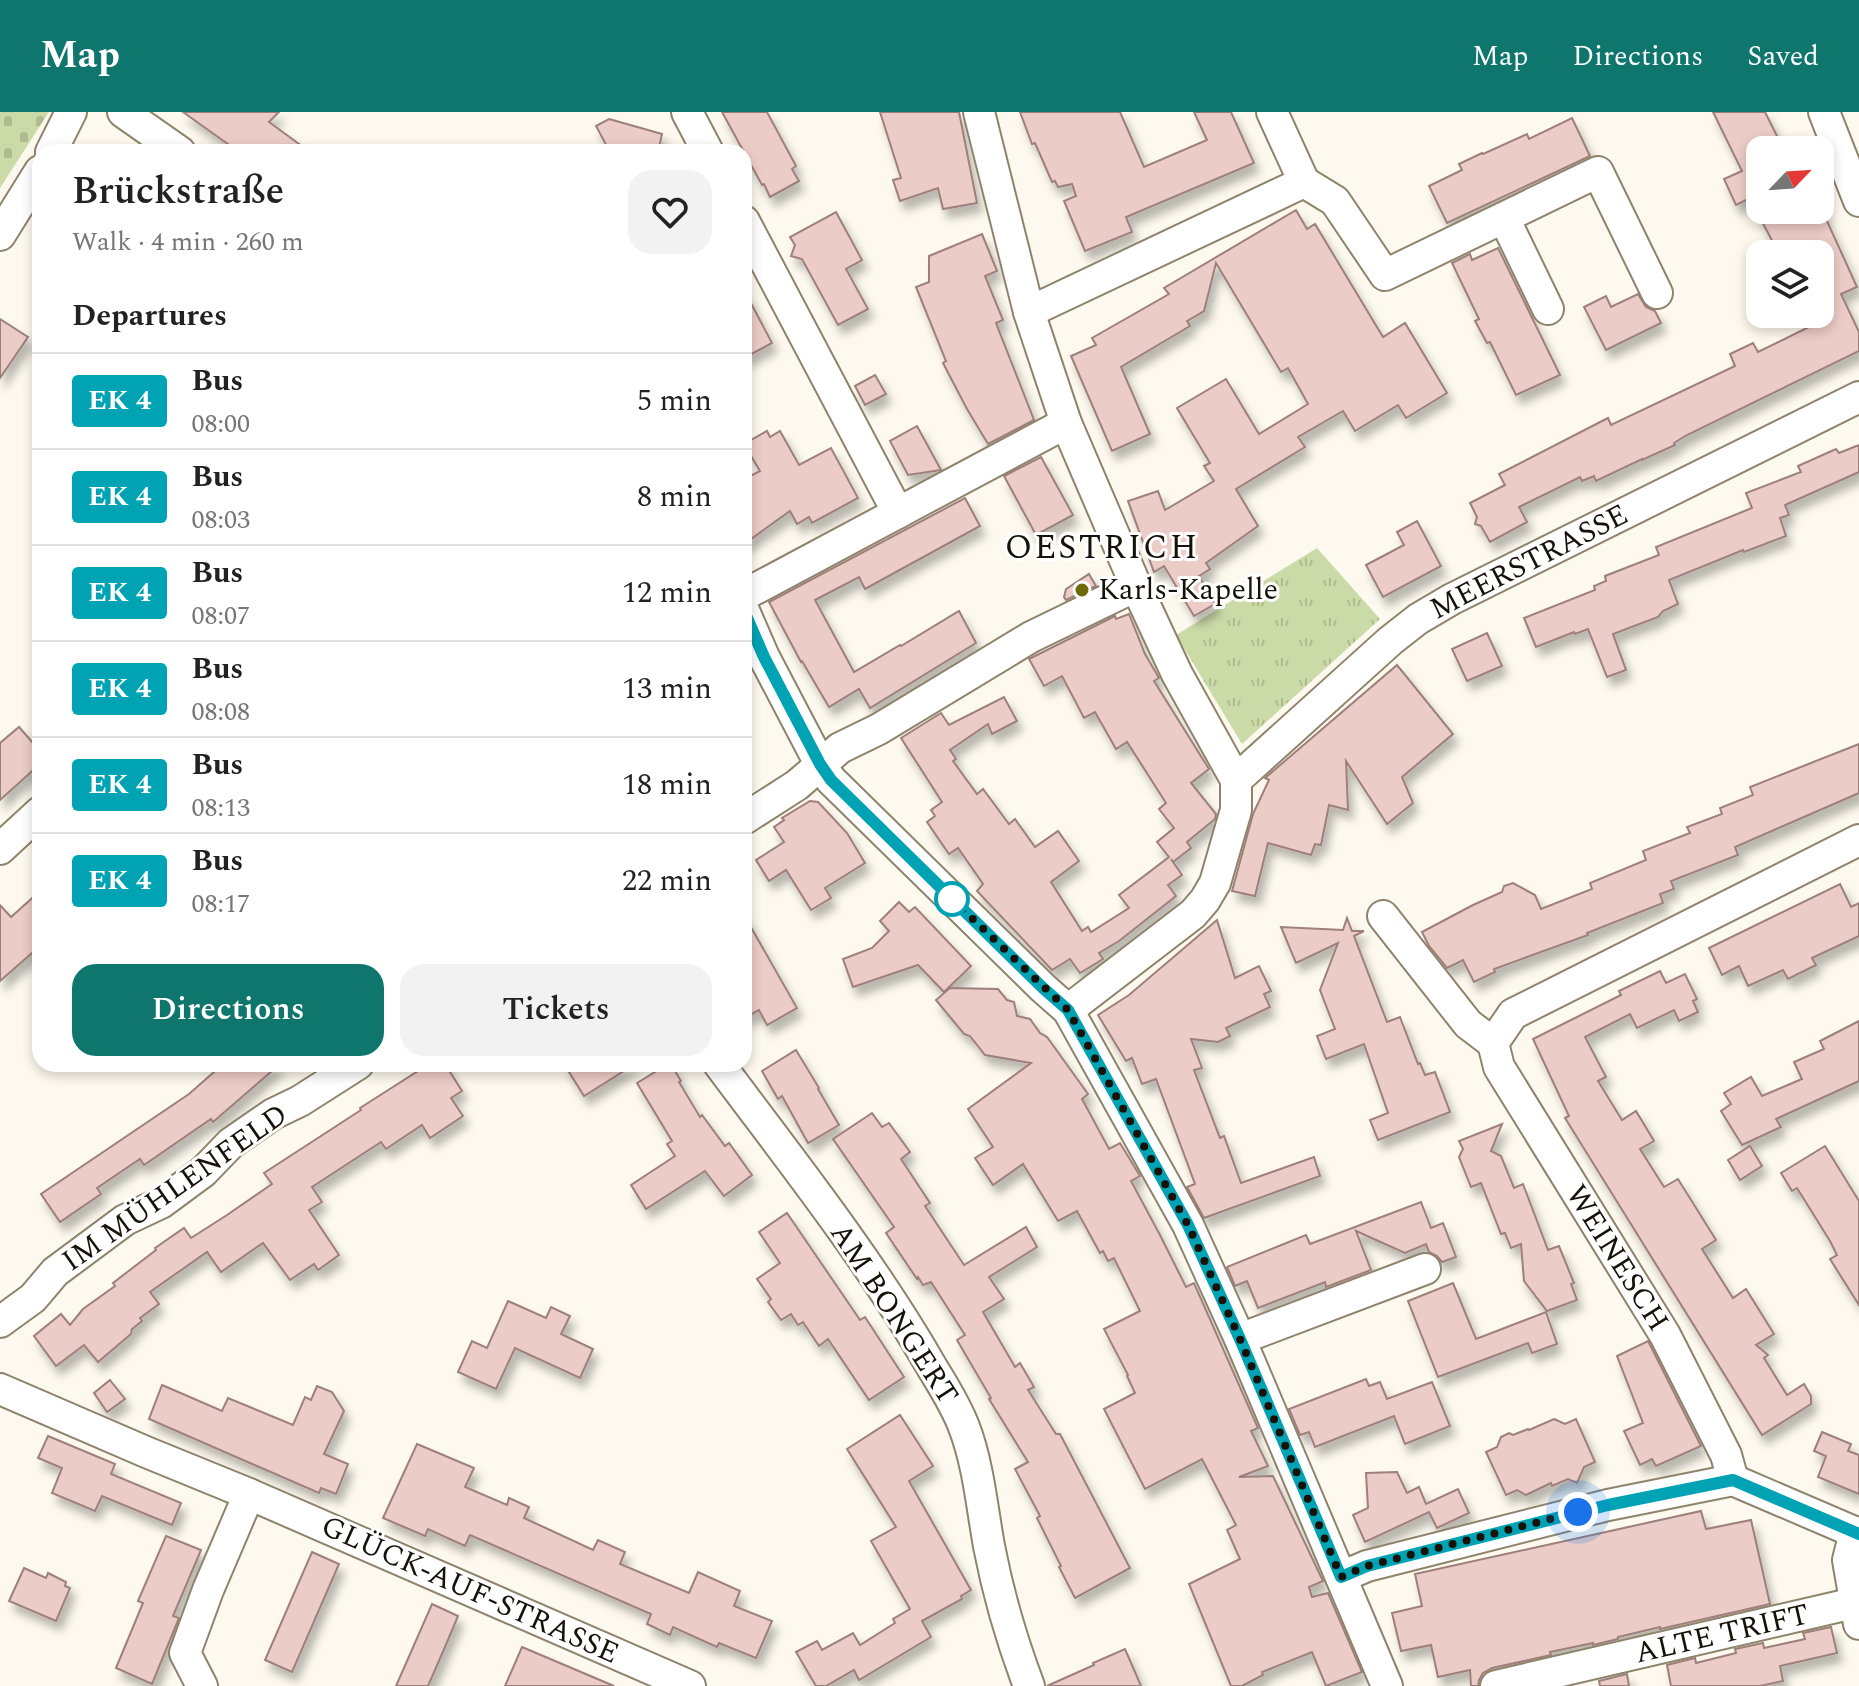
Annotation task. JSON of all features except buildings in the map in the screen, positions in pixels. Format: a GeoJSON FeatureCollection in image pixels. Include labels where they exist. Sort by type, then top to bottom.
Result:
{"type":"FeatureCollection","features":[{"type":"Feature","properties":{"kind":"street"},"geometry":{"type":"LineString","coordinates":[[55,144],[71,112]]}},
{"type":"Feature","properties":{"kind":"street"},"geometry":{"type":"LineString","coordinates":[[123,112],[169,144]]}},
{"type":"Feature","properties":{"kind":"street"},"geometry":{"type":"LineString","coordinates":[[687,112],[704,144]]}},
{"type":"Feature","properties":{"kind":"street"},"geometry":{"type":"LineString","coordinates":[[979,112],[1029,312],[1066,423],[1177,674],[1236,780],[1236,810],[1215,883],[1205,900],[1193,914],[1068,1010]]}},
{"type":"Feature","properties":{"kind":"street"},"geometry":{"type":"LineString","coordinates":[[1272,112],[1304,182],[1335,201],[1385,275],[1598,172],[1657,293]]}},
{"type":"Feature","properties":{"kind":"street"},"geometry":{"type":"LineString","coordinates":[[1824,112],[1859,201]]}},
{"type":"Feature","properties":{"kind":"street"},"geometry":{"type":"LineString","coordinates":[[1029,312],[1304,182]]}},
{"type":"Feature","properties":{"kind":"street"},"geometry":{"type":"LineString","coordinates":[[0,235],[32,184]]}},
{"type":"Feature","properties":{"kind":"street"},"geometry":{"type":"LineString","coordinates":[[1504,218],[1548,309]]}},
{"type":"Feature","properties":{"kind":"street"},"geometry":{"type":"LineString","coordinates":[[752,236],[898,513]]}},
{"type":"Feature","properties":{"kind":"street","name":"MEERSTRASSE"},"geometry":{"type":"LineString","coordinates":[[1236,780],[1418,619],[1452,599],[1859,397]]}},
{"type":"Feature","properties":{"kind":"street"},"geometry":{"type":"LineString","coordinates":[[752,591],[1066,423]]}},
{"type":"Feature","properties":{"kind":"street"},"geometry":{"type":"LineString","coordinates":[[752,814],[797,785],[840,748],[879,729],[1031,637],[1136,586]]}},
{"type":"Feature","properties":{"kind":"street"},"geometry":{"type":"LineString","coordinates":[[752,629],[831,780],[1068,1010],[1188,1225],[1240,1339],[1387,1686]]}},
{"type":"Feature","properties":{"kind":"street"},"geometry":{"type":"LineString","coordinates":[[0,849],[32,819]]}},
{"type":"Feature","properties":{"kind":"street"},"geometry":{"type":"LineString","coordinates":[[1493,1043],[1513,1014],[1859,840]]}},
{"type":"Feature","properties":{"kind":"street","name":"WEINESCH"},"geometry":{"type":"LineString","coordinates":[[1383,916],[1468,1024],[1493,1043],[1499,1067],[1665,1335],[1726,1455],[1733,1480]]}},
{"type":"Feature","properties":{"kind":"street","name":"IM MÜHLENFELD"},"geometry":{"type":"LineString","coordinates":[[0,1322],[33,1298],[55,1272],[125,1220],[161,1203],[203,1172],[231,1143],[273,1114],[345,1072]]}},
{"type":"Feature","properties":{"kind":"street","name":"AM BONGERT"},"geometry":{"type":"LineString","coordinates":[[725,1072],[898,1309],[946,1389],[965,1428],[1003,1605],[1029,1686]]}},
{"type":"Feature","properties":{"kind":"street"},"geometry":{"type":"LineString","coordinates":[[1240,1339],[1425,1269]]}},
{"type":"Feature","properties":{"kind":"street","name":"GLÜCK-AUF-STRASSE"},"geometry":{"type":"LineString","coordinates":[[0,1389],[690,1686]]}},
{"type":"Feature","properties":{"kind":"street"},"geometry":{"type":"LineString","coordinates":[[1341,1577],[1367,1566],[1608,1505],[1733,1480],[1857,1533],[1848,1560],[1857,1613]]}},
{"type":"Feature","properties":{"kind":"street"},"geometry":{"type":"LineString","coordinates":[[202,1686],[185,1653],[249,1494]]}},
{"type":"Feature","properties":{"kind":"street","name":"ALTE TRIFT"},"geometry":{"type":"LineString","coordinates":[[1496,1686],[1857,1613]]}},
{"type":"Feature","properties":{"kind":"green space"},"geometry":{"type":"Polygon","coordinates":[[[0,112],[49,112],[0,188],[0,112]]]}},
{"type":"Feature","properties":{"kind":"green space"},"geometry":{"type":"Polygon","coordinates":[[[1317,548],[1380,619],[1242,744],[1176,635],[1317,548]]]}},
{"type":"Feature","properties":{"kind":"bus line"},"geometry":{"type":"LineString","coordinates":[[752,629],[831,780],[1068,1010],[1188,1225],[1341,1577],[1367,1566],[1608,1505],[1733,1480],[1859,1534]]}},
{"type":"Feature","properties":{"kind":"place","name":"Karls-Kapelle"},"geometry":{"type":"Point","coordinates":[1082,590]}},
{"type":"Feature","properties":{"kind":"district","name":"OESTRICH"},"geometry":{"type":"Point","coordinates":[1102,548]}},
{"type":"Feature","properties":{"kind":"route"},"geometry":{"type":"LineString","coordinates":[[952,899],[1068,1010],[1188,1225],[1341,1577],[1367,1566],[1578,1512]]}}]}
